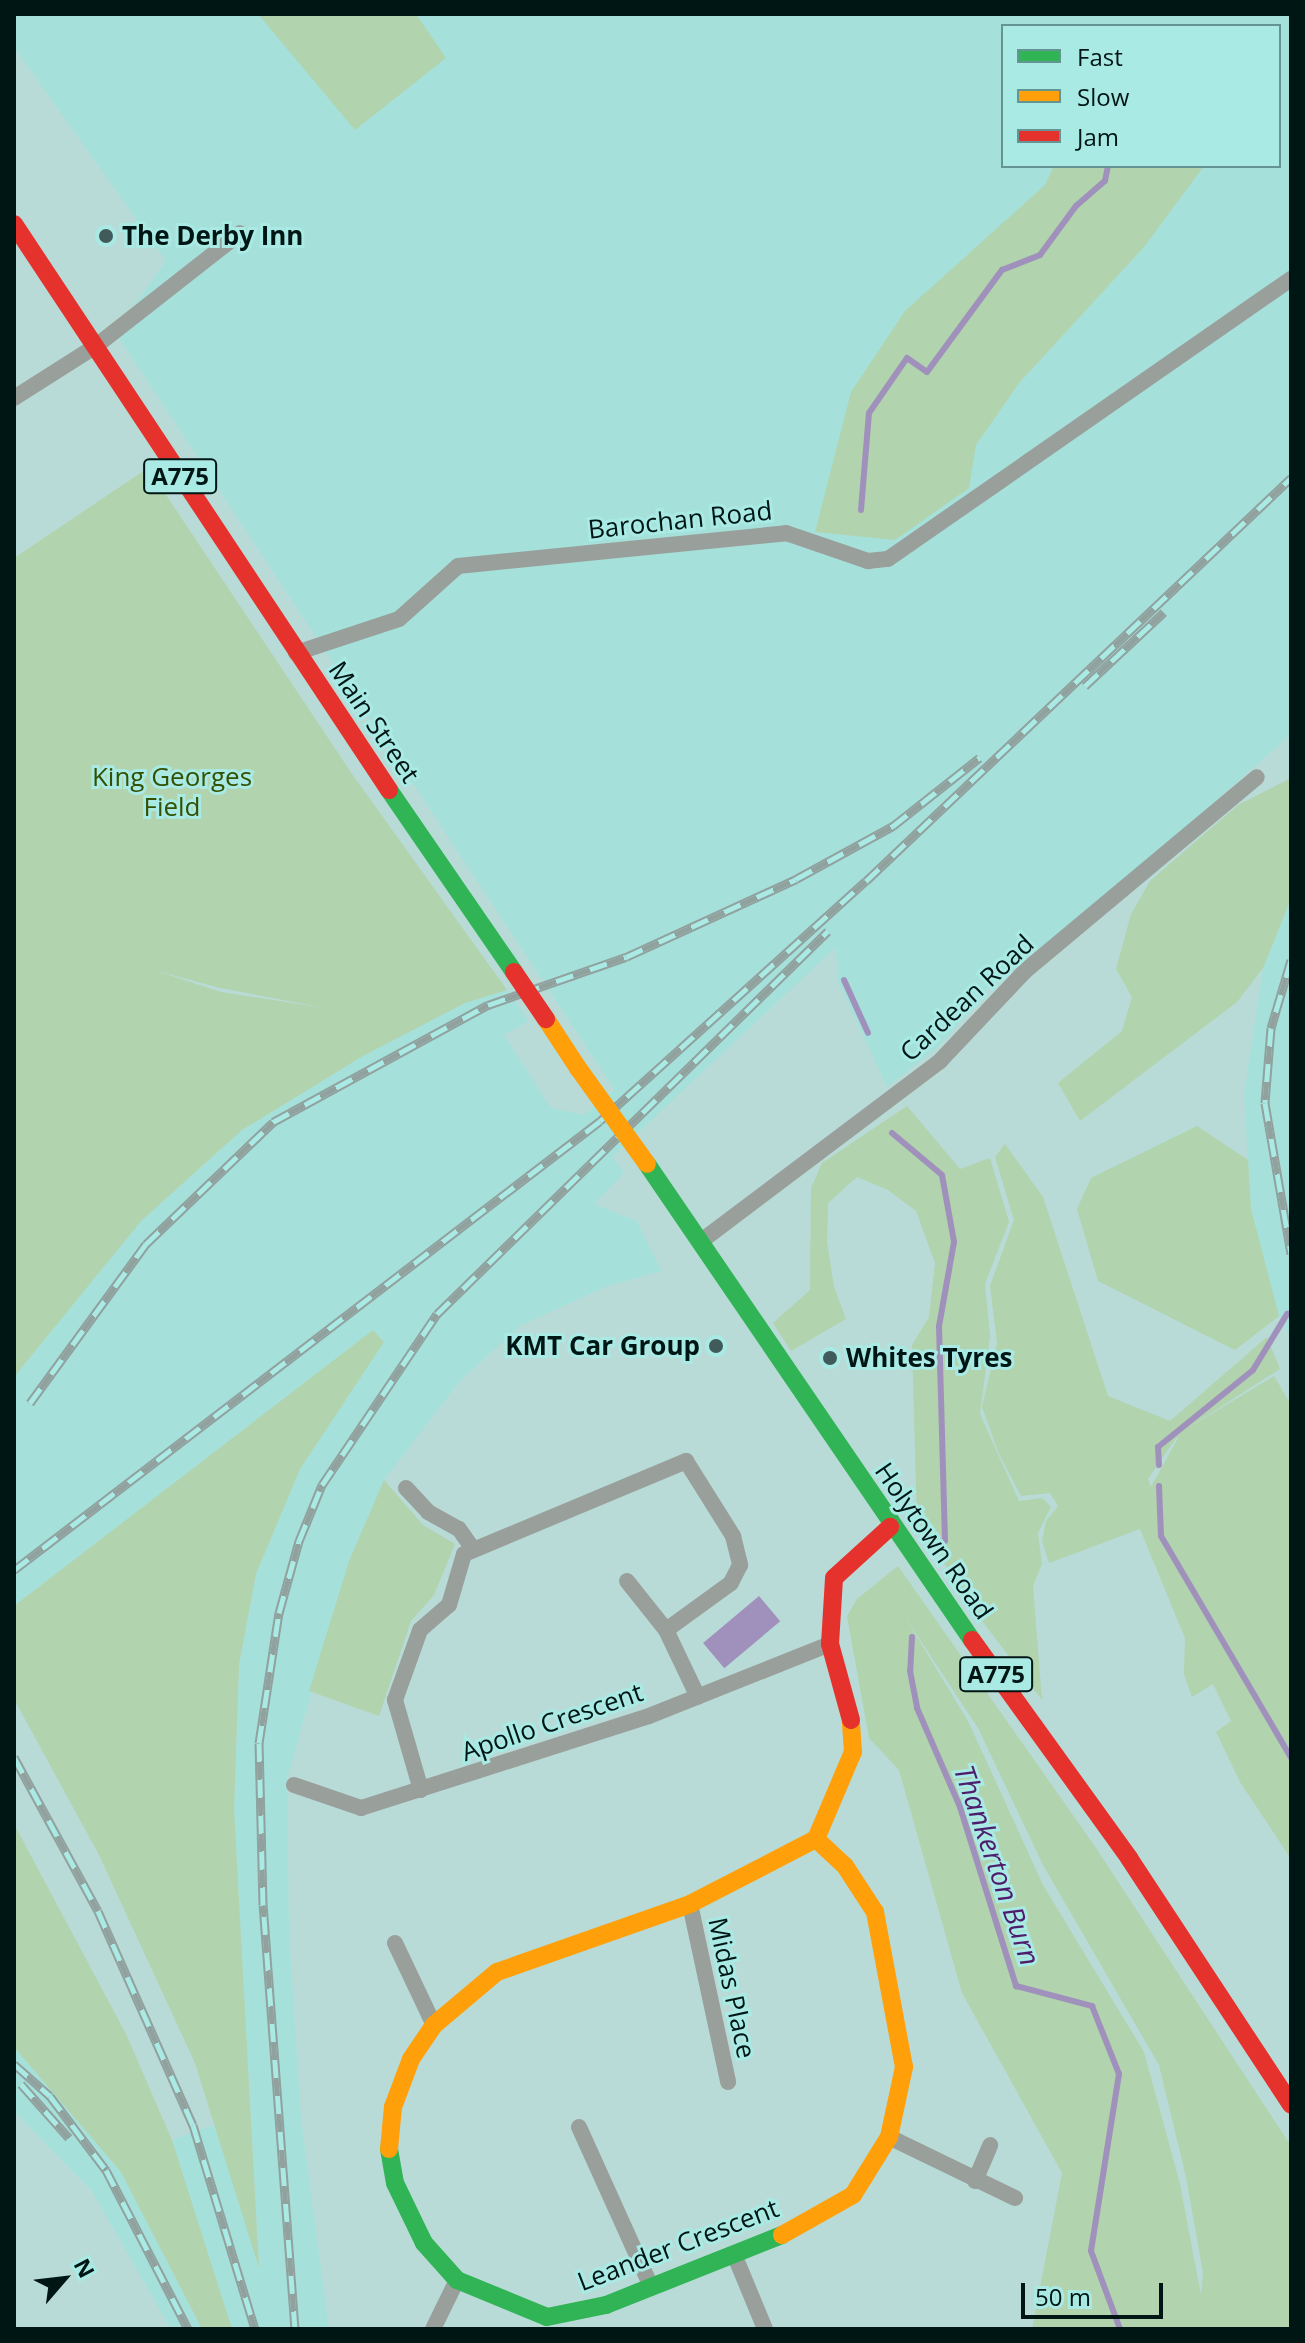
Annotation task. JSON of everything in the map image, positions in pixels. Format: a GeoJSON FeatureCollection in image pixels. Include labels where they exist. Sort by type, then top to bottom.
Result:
{"type":"FeatureCollection","features":[{"type":"Feature","properties":{"kind":"main road","name":"Main Street"},"geometry":{"type":"LineString","coordinates":[[14,224],[296,653],[700,1242]]}},
{"type":"Feature","properties":{"kind":"main road","name":"Holytown Road"},"geometry":{"type":"LineString","coordinates":[[700,1242],[890,1527],[1129,1858],[1291,2105]]}},
{"type":"Feature","properties":{"kind":"main road"},"geometry":{"type":"LineString","coordinates":[[816,1839],[853,1752],[850,1702],[830,1644],[834,1578],[890,1527]]}},
{"type":"Feature","properties":{"kind":"main road","name":"Leander Crescent"},"geometry":{"type":"LineString","coordinates":[[816,1839],[845,1866],[875,1912],[904,2067],[889,2137],[853,2195],[803,2226],[650,2284],[606,2305],[547,2317],[457,2280],[424,2243],[406,2211],[389,2148],[393,2107],[411,2059],[434,2025],[497,1972],[690,1904],[816,1839]]}},
{"type":"Feature","properties":{"kind":"street"},"geometry":{"type":"LineString","coordinates":[[14,398],[96,346],[240,233]]}},
{"type":"Feature","properties":{"kind":"street","name":"Barochan Road"},"geometry":{"type":"LineString","coordinates":[[296,653],[399,619],[458,566],[786,533],[868,561],[888,559],[1291,279]]}},
{"type":"Feature","properties":{"kind":"street","name":"Cardean Road"},"geometry":{"type":"LineString","coordinates":[[700,1242],[940,1061],[1025,971],[1257,777]]}},
{"type":"Feature","properties":{"kind":"street"},"geometry":{"type":"LineString","coordinates":[[421,1790],[395,1700],[420,1630],[449,1605],[464,1554],[686,1461],[733,1536],[740,1565],[731,1583],[666,1630]]}},
{"type":"Feature","properties":{"kind":"street"},"geometry":{"type":"LineString","coordinates":[[406,1488],[428,1512],[459,1529],[473,1549]]}},
{"type":"Feature","properties":{"kind":"street"},"geometry":{"type":"LineString","coordinates":[[627,1581],[666,1630],[698,1697]]}},
{"type":"Feature","properties":{"kind":"street","name":"Apollo Crescent"},"geometry":{"type":"LineString","coordinates":[[294,1785],[361,1808],[698,1697],[830,1644]]}},
{"type":"Feature","properties":{"kind":"street","name":"Midas Place"},"geometry":{"type":"LineString","coordinates":[[690,1904],[728,2082]]}},
{"type":"Feature","properties":{"kind":"street"},"geometry":{"type":"LineString","coordinates":[[395,1943],[434,2025]]}},
{"type":"Feature","properties":{"kind":"street"},"geometry":{"type":"LineString","coordinates":[[579,2127],[650,2284]]}},
{"type":"Feature","properties":{"kind":"street"},"geometry":{"type":"LineString","coordinates":[[889,2137],[1015,2198]]}},
{"type":"Feature","properties":{"kind":"street"},"geometry":{"type":"LineString","coordinates":[[975,2181],[990,2145]]}},
{"type":"Feature","properties":{"kind":"street"},"geometry":{"type":"LineString","coordinates":[[734,2254],[765,2329]]}},
{"type":"Feature","properties":{"kind":"street"},"geometry":{"type":"LineString","coordinates":[[433,2329],[457,2280]]}},
{"type":"Feature","properties":{"kind":"shaded area"},"geometry":{"type":"Polygon","coordinates":[[[14,14],[1291,14],[1291,734],[1087,915],[998,977],[941,1044],[887,1087],[838,981],[836,947],[612,1157],[624,1173],[594,1204],[637,1221],[661,1271],[605,1287],[520,1326],[460,1381],[384,1480],[349,1561],[287,1779],[289,1935],[301,2119],[329,2329],[232,2329],[172,2140],[218,2124],[259,2263],[234,1813],[239,1665],[256,1574],[300,1469],[383,1342],[373,1330],[14,1606],[14,1377],[141,1221],[242,1130],[363,1056],[465,1003],[507,990],[529,1021],[504,1035],[551,1108],[584,1115],[615,1090],[115,332],[166,261],[14,47],[14,14]],[[1001,24],[1001,168],[1053,168],[1045,185],[905,311],[852,392],[815,532],[976,445],[1019,383],[1144,247],[1203,168],[1281,168],[1281,24],[1001,24]]]}},
{"type":"Feature","properties":{"kind":"shaded area"},"geometry":{"type":"Polygon","coordinates":[[[1291,899],[1291,1340],[1272,1300],[1251,1209],[1244,1095],[1263,968],[1291,899]]]}},
{"type":"Feature","properties":{"kind":"shaded area"},"geometry":{"type":"Polygon","coordinates":[[[759,1596],[780,1621],[724,1668],[703,1643],[759,1596]]]}},
{"type":"Feature","properties":{"kind":"shaded area"},"geometry":{"type":"Polygon","coordinates":[[[14,2047],[121,2172],[202,2329],[171,2329],[92,2191],[14,2111],[14,2047]]]}},
{"type":"Feature","properties":{"kind":"green space"},"geometry":{"type":"Polygon","coordinates":[[[258,14],[416,14],[446,58],[355,130],[258,14]]]}},
{"type":"Feature","properties":{"kind":"green space"},"geometry":{"type":"Polygon","coordinates":[[[1053,168],[1203,168],[1144,247],[1019,383],[976,445],[969,488],[895,540],[815,532],[851,392],[905,311],[1045,185],[1053,168]]]}},
{"type":"Feature","properties":{"kind":"green space","name":"King Georges Field"},"geometry":{"type":"Polygon","coordinates":[[[148,468],[352,774],[507,990],[465,1003],[363,1056],[242,1130],[141,1221],[14,1377],[14,558],[148,468]],[[154,970],[221,992],[325,1008],[220,988],[154,970]]]}},
{"type":"Feature","properties":{"kind":"green space"},"geometry":{"type":"Polygon","coordinates":[[[1291,778],[1291,899],[1263,968],[1237,1002],[1080,1121],[1058,1083],[1122,1031],[1132,997],[1116,969],[1131,914],[1150,881],[1238,805],[1291,778]]]}},
{"type":"Feature","properties":{"kind":"green space"},"geometry":{"type":"Polygon","coordinates":[[[907,1106],[960,1169],[990,1158],[1009,1222],[985,1284],[990,1336],[980,1414],[1019,1501],[1042,1498],[1051,1507],[1038,1533],[1042,1564],[1033,1586],[1042,1700],[973,1609],[917,1520],[912,1345],[929,1317],[935,1263],[916,1211],[888,1190],[857,1177],[828,1203],[827,1242],[834,1287],[846,1319],[791,1351],[773,1323],[810,1290],[811,1188],[822,1163],[907,1106]]]}},
{"type":"Feature","properties":{"kind":"green space"},"geometry":{"type":"Polygon","coordinates":[[[1197,1126],[1248,1160],[1251,1209],[1279,1316],[1235,1350],[1098,1281],[1077,1209],[1091,1178],[1197,1126]]]}},
{"type":"Feature","properties":{"kind":"green space"},"geometry":{"type":"Polygon","coordinates":[[[1005,1144],[1043,1197],[1108,1396],[1170,1421],[1267,1337],[1280,1369],[1183,1431],[1274,1376],[1291,1405],[1291,1751],[1276,1728],[1291,1754],[1291,1859],[1240,1782],[1216,1732],[1231,1721],[1213,1684],[1192,1697],[1184,1674],[1185,1638],[1140,1529],[1049,1563],[1042,1541],[1046,1521],[1058,1506],[1050,1493],[1021,1496],[999,1454],[982,1407],[997,1343],[990,1286],[1014,1220],[995,1157],[1005,1144]],[[1178,1438],[1148,1479],[1151,1487],[1178,1438]]]}},
{"type":"Feature","properties":{"kind":"green space"},"geometry":{"type":"Polygon","coordinates":[[[373,1330],[384,1342],[300,1469],[256,1574],[239,1665],[234,1809],[259,2268],[195,2063],[99,1855],[14,1699],[14,1606],[373,1330]]]}},
{"type":"Feature","properties":{"kind":"green space"},"geometry":{"type":"Polygon","coordinates":[[[384,1480],[423,1525],[455,1544],[434,1595],[411,1621],[379,1716],[309,1691],[349,1561],[384,1480]]]}},
{"type":"Feature","properties":{"kind":"green space"},"geometry":{"type":"Polygon","coordinates":[[[898,1566],[1096,1848],[1291,2146],[1291,2329],[1032,2329],[1062,2173],[962,1993],[899,1770],[869,1738],[847,1616],[857,1599],[898,1566]],[[903,1614],[968,1721],[1043,1885],[1144,2052],[1180,2184],[1201,2295],[1203,2273],[1186,2177],[1159,2065],[1043,1865],[978,1728],[903,1614]]]}},
{"type":"Feature","properties":{"kind":"green space"},"geometry":{"type":"Polygon","coordinates":[[[14,1824],[126,2034],[172,2140],[232,2329],[202,2329],[121,2172],[14,2047],[14,1824]]]}},
{"type":"Feature","properties":{"kind":"waterway"},"geometry":{"type":"LineString","coordinates":[[861,510],[869,413],[907,358],[927,372],[1002,270],[1040,255],[1076,206],[1105,181],[1108,168]]}},
{"type":"Feature","properties":{"kind":"waterway","name":"Thankerton Burn"},"geometry":{"type":"LineString","coordinates":[[844,980],[868,1033]]}},
{"type":"Feature","properties":{"kind":"waterway","name":"Thankerton Burn"},"geometry":{"type":"LineString","coordinates":[[892,1133],[942,1175],[954,1242],[939,1326],[945,1541]]}},
{"type":"Feature","properties":{"kind":"waterway"},"geometry":{"type":"LineString","coordinates":[[1159,1465],[1158,1447],[1253,1370],[1287,1314]]}},
{"type":"Feature","properties":{"kind":"waterway"},"geometry":{"type":"LineString","coordinates":[[1159,1486],[1161,1536],[1291,1758]]}},
{"type":"Feature","properties":{"kind":"waterway","name":"Thankerton Burn"},"geometry":{"type":"LineString","coordinates":[[912,1637],[910,1671],[917,1708],[960,1807],[1016,1986],[1092,2006],[1119,2074],[1091,2251],[1120,2329]]}},
{"type":"Feature","properties":{"kind":"railway"},"geometry":{"type":"LineString","coordinates":[[14,1570],[600,1121],[866,881],[1291,478]]}},
{"type":"Feature","properties":{"kind":"railway"},"geometry":{"type":"LineString","coordinates":[[1085,686],[1164,612]]}},
{"type":"Feature","properties":{"kind":"railway"},"geometry":{"type":"LineString","coordinates":[[30,1403],[146,1244],[273,1122],[488,1005],[626,957],[796,879],[893,826],[979,758]]}},
{"type":"Feature","properties":{"kind":"railway"},"geometry":{"type":"LineString","coordinates":[[295,2329],[263,1905],[259,1743],[279,1613],[299,1541],[322,1485],[437,1314],[828,931]]}},
{"type":"Feature","properties":{"kind":"railway"},"geometry":{"type":"LineString","coordinates":[[1291,960],[1271,1028],[1265,1103],[1291,1254]]}},
{"type":"Feature","properties":{"kind":"railway"},"geometry":{"type":"LineString","coordinates":[[14,1757],[98,1911],[193,2125],[255,2329]]}},
{"type":"Feature","properties":{"kind":"railway"},"geometry":{"type":"LineString","coordinates":[[14,2064],[50,2096],[106,2170],[188,2329]]}},
{"type":"Feature","properties":{"kind":"railway"},"geometry":{"type":"LineString","coordinates":[[21,2084],[69,2138]]}},
{"type":"Feature","properties":{"kind":"traffic: fast"},"geometry":{"type":"LineString","coordinates":[[389,790],[514,972]]}},
{"type":"Feature","properties":{"kind":"traffic: fast"},"geometry":{"type":"LineString","coordinates":[[647,1164],[972,1640]]}},
{"type":"Feature","properties":{"kind":"traffic: fast"},"geometry":{"type":"LineString","coordinates":[[389,2149],[395,2183],[424,2243],[457,2280],[547,2317],[606,2305],[782,2235]]}},
{"type":"Feature","properties":{"kind":"traffic: slow"},"geometry":{"type":"LineString","coordinates":[[546,1019],[578,1068]]}},
{"type":"Feature","properties":{"kind":"traffic: slow"},"geometry":{"type":"LineString","coordinates":[[578,1068],[647,1164]]}},
{"type":"Feature","properties":{"kind":"traffic: slow"},"geometry":{"type":"LineString","coordinates":[[389,2149],[393,2107],[411,2059],[434,2025],[497,1972],[690,1904],[816,1839],[853,1752],[851,1720]]}},
{"type":"Feature","properties":{"kind":"traffic: slow"},"geometry":{"type":"LineString","coordinates":[[782,2235],[853,2195],[889,2137],[904,2067],[875,1912],[845,1866],[816,1839]]}},
{"type":"Feature","properties":{"kind":"traffic: jam"},"geometry":{"type":"LineString","coordinates":[[14,224],[389,790]]}},
{"type":"Feature","properties":{"kind":"traffic: jam"},"geometry":{"type":"LineString","coordinates":[[514,972],[546,1019]]}},
{"type":"Feature","properties":{"kind":"traffic: jam"},"geometry":{"type":"LineString","coordinates":[[851,1720],[830,1644],[834,1578],[890,1527]]}},
{"type":"Feature","properties":{"kind":"traffic: jam"},"geometry":{"type":"LineString","coordinates":[[972,1640],[1129,1858],[1291,2105]]}},
{"type":"Feature","properties":{"kind":"place","name":"The Derby Inn"},"geometry":{"type":"Point","coordinates":[106,236]}},
{"type":"Feature","properties":{"kind":"place","name":"KMT Car Group"},"geometry":{"type":"Point","coordinates":[716,1346]}},
{"type":"Feature","properties":{"kind":"place","name":"Whites Tyres"},"geometry":{"type":"Point","coordinates":[830,1358]}}]}
